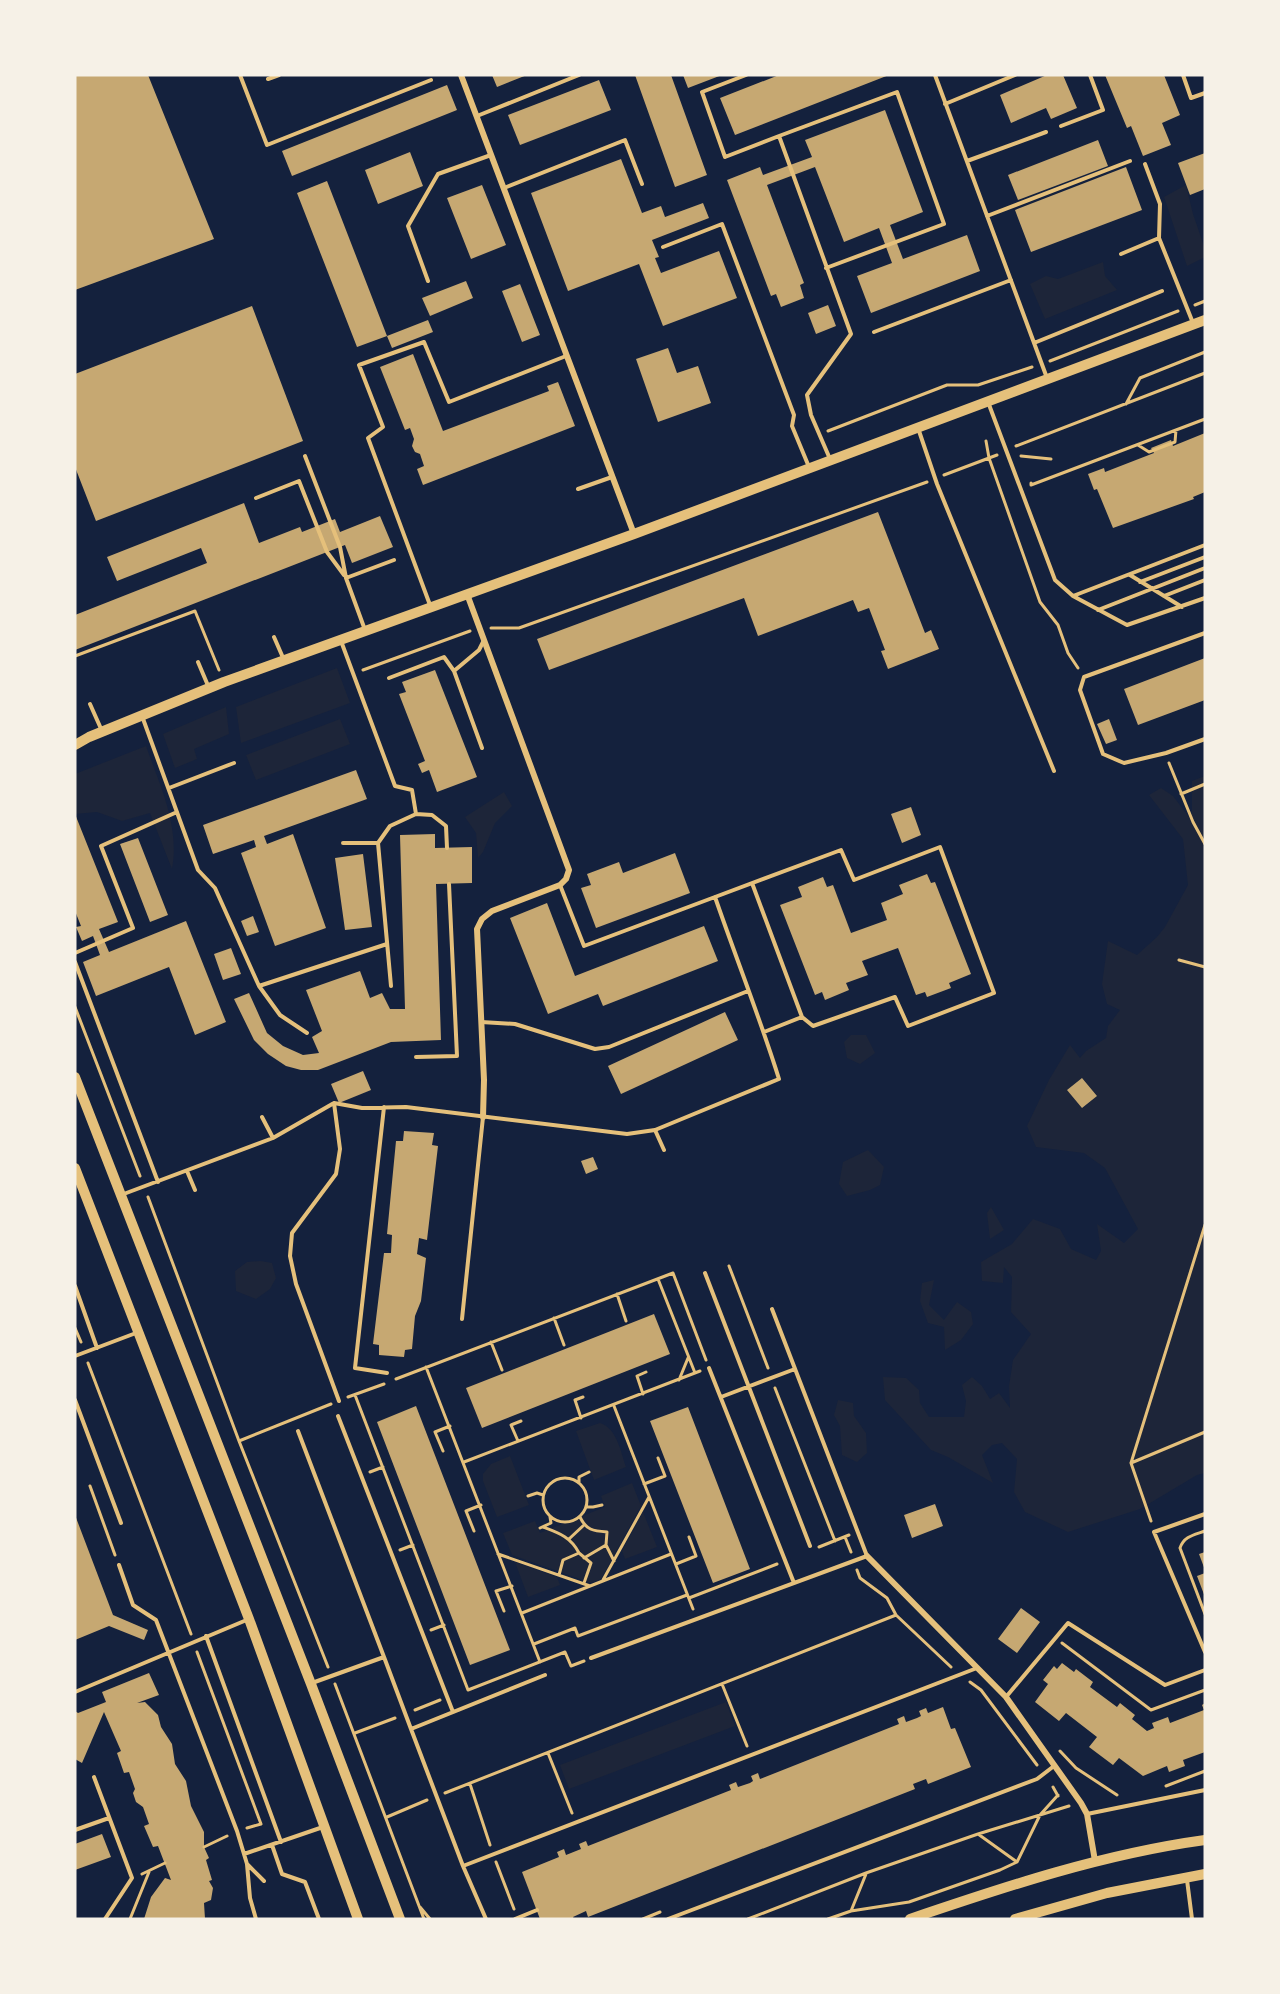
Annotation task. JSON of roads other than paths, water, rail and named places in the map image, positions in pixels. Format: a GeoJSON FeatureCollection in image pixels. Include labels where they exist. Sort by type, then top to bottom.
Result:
{"type":"FeatureCollection","features":[{"type":"Feature","properties":{"kind":"main road"},"geometry":{"type":"LineString","coordinates":[[75,746],[89,737],[224,682],[634,534],[1205,320]]}},
{"type":"Feature","properties":{"kind":"main road"},"geometry":{"type":"LineString","coordinates":[[75,739],[89,737]]}},
{"type":"Feature","properties":{"kind":"main road"},"geometry":{"type":"LineString","coordinates":[[75,1077],[400,1919]]}},
{"type":"Feature","properties":{"kind":"main road"},"geometry":{"type":"LineString","coordinates":[[75,1168],[249,1619],[358,1919]]}},
{"type":"Feature","properties":{"kind":"main road"},"geometry":{"type":"LineString","coordinates":[[910,1919],[1023,1881],[1095,1861],[1205,1839]]}},
{"type":"Feature","properties":{"kind":"main road"},"geometry":{"type":"LineString","coordinates":[[1015,1919],[1107,1893],[1205,1874]]}},
{"type":"Feature","properties":{"kind":"street"},"geometry":{"type":"LineString","coordinates":[[461,75],[634,534]]}},
{"type":"Feature","properties":{"kind":"street"},"geometry":{"type":"LineString","coordinates":[[466,593],[569,870],[566,879],[560,885],[492,911],[482,919],[477,929],[484,1080],[483,1117]]}},
{"type":"Feature","properties":{"kind":"street"},"geometry":{"type":"LineString","coordinates":[[867,1556],[1006,1698],[1081,1803],[1086,1814],[1095,1861]]}},
{"type":"Feature","properties":{"kind":"lane"},"geometry":{"type":"LineString","coordinates":[[240,75],[267,145],[431,80]]}},
{"type":"Feature","properties":{"kind":"lane"},"geometry":{"type":"LineString","coordinates":[[268,79],[279,75]]}},
{"type":"Feature","properties":{"kind":"lane"},"geometry":{"type":"LineString","coordinates":[[477,116],[579,75]]}},
{"type":"Feature","properties":{"kind":"lane"},"geometry":{"type":"LineString","coordinates":[[746,75],[702,92],[725,157],[897,92],[944,224],[826,268]]}},
{"type":"Feature","properties":{"kind":"lane"},"geometry":{"type":"LineString","coordinates":[[935,75],[1047,379]]}},
{"type":"Feature","properties":{"kind":"lane"},"geometry":{"type":"LineString","coordinates":[[945,104],[1015,75]]}},
{"type":"Feature","properties":{"kind":"lane"},"geometry":{"type":"LineString","coordinates":[[1061,126],[1103,110],[1090,75]]}},
{"type":"Feature","properties":{"kind":"lane"},"geometry":{"type":"LineString","coordinates":[[1183,75],[1191,98],[1205,93]]}},
{"type":"Feature","properties":{"kind":"lane"},"geometry":{"type":"LineString","coordinates":[[967,161],[1046,132]]}},
{"type":"Feature","properties":{"kind":"lane"},"geometry":{"type":"LineString","coordinates":[[779,136],[851,334],[807,395],[811,415],[830,460]]}},
{"type":"Feature","properties":{"kind":"lane"},"geometry":{"type":"LineString","coordinates":[[504,188],[625,140],[642,184]]}},
{"type":"Feature","properties":{"kind":"lane"},"geometry":{"type":"LineString","coordinates":[[428,281],[408,226],[438,174],[491,155]]}},
{"type":"Feature","properties":{"kind":"lane"},"geometry":{"type":"LineString","coordinates":[[987,216],[1130,161]]}},
{"type":"Feature","properties":{"kind":"lane"},"geometry":{"type":"LineString","coordinates":[[1145,164],[1160,204],[1159,238],[1194,324]]}},
{"type":"Feature","properties":{"kind":"lane"},"geometry":{"type":"LineString","coordinates":[[663,247],[722,224],[794,415],[792,426],[809,468]]}},
{"type":"Feature","properties":{"kind":"lane"},"geometry":{"type":"LineString","coordinates":[[1121,254],[1159,238]]}},
{"type":"Feature","properties":{"kind":"lane"},"geometry":{"type":"LineString","coordinates":[[874,332],[1011,280]]}},
{"type":"Feature","properties":{"kind":"lane"},"geometry":{"type":"LineString","coordinates":[[1034,343],[1162,291]]}},
{"type":"Feature","properties":{"kind":"lane"},"geometry":{"type":"LineString","coordinates":[[431,608],[368,438],[384,427],[359,365],[424,342],[449,402],[566,356]]}},
{"type":"Feature","properties":{"kind":"lane"},"geometry":{"type":"LineString","coordinates":[[988,401],[1055,580],[1073,596],[1127,625],[1205,598]]}},
{"type":"Feature","properties":{"kind":"lane"},"geometry":{"type":"LineString","coordinates":[[918,427],[936,478],[1054,771]]}},
{"type":"Feature","properties":{"kind":"lane"},"geometry":{"type":"LineString","coordinates":[[305,456],[340,548],[346,578],[365,631]]}},
{"type":"Feature","properties":{"kind":"lane"},"geometry":{"type":"LineString","coordinates":[[578,489],[612,477]]}},
{"type":"Feature","properties":{"kind":"lane"},"geometry":{"type":"LineString","coordinates":[[256,498],[299,482],[327,552],[346,578]]}},
{"type":"Feature","properties":{"kind":"lane"},"geometry":{"type":"LineString","coordinates":[[1073,596],[1205,545]]}},
{"type":"Feature","properties":{"kind":"lane"},"geometry":{"type":"LineString","coordinates":[[1140,582],[1205,557]]}},
{"type":"Feature","properties":{"kind":"lane"},"geometry":{"type":"LineString","coordinates":[[346,578],[394,560]]}},
{"type":"Feature","properties":{"kind":"lane"},"geometry":{"type":"LineString","coordinates":[[1098,610],[1205,568]]}},
{"type":"Feature","properties":{"kind":"lane"},"geometry":{"type":"LineString","coordinates":[[1130,574],[1182,607]]}},
{"type":"Feature","properties":{"kind":"lane"},"geometry":{"type":"LineString","coordinates":[[1163,596],[1205,579]]}},
{"type":"Feature","properties":{"kind":"lane"},"geometry":{"type":"LineString","coordinates":[[1205,633],[1084,677],[1080,690],[1103,754],[1124,763],[1166,753],[1205,739]]}},
{"type":"Feature","properties":{"kind":"lane"},"geometry":{"type":"LineString","coordinates":[[274,637],[284,661]]}},
{"type":"Feature","properties":{"kind":"lane"},"geometry":{"type":"LineString","coordinates":[[341,641],[395,786],[412,790],[416,814]]}},
{"type":"Feature","properties":{"kind":"lane"},"geometry":{"type":"LineString","coordinates":[[454,671],[479,650],[483,642]]}},
{"type":"Feature","properties":{"kind":"lane"},"geometry":{"type":"LineString","coordinates":[[389,678],[444,657],[454,671],[482,748]]}},
{"type":"Feature","properties":{"kind":"lane"},"geometry":{"type":"LineString","coordinates":[[198,662],[210,688]]}},
{"type":"Feature","properties":{"kind":"lane"},"geometry":{"type":"LineString","coordinates":[[90,704],[102,732]]}},
{"type":"Feature","properties":{"kind":"lane"},"geometry":{"type":"LineString","coordinates":[[141,716],[198,870],[215,888],[259,986],[280,1015],[307,1033]]}},
{"type":"Feature","properties":{"kind":"lane"},"geometry":{"type":"LineString","coordinates":[[169,789],[234,763]]}},
{"type":"Feature","properties":{"kind":"lane"},"geometry":{"type":"LineString","coordinates":[[75,952],[133,928],[101,846],[177,812]]}},
{"type":"Feature","properties":{"kind":"lane"},"geometry":{"type":"LineString","coordinates":[[391,986],[378,843],[390,826],[416,814],[432,815],[446,826],[447,848]]}},
{"type":"Feature","properties":{"kind":"lane"},"geometry":{"type":"LineString","coordinates":[[343,843],[378,843]]}},
{"type":"Feature","properties":{"kind":"lane"},"geometry":{"type":"LineString","coordinates":[[560,885],[584,946],[752,883],[841,850],[854,880],[940,847],[994,993],[908,1026],[896,996],[813,1026],[802,1017],[752,883]]}},
{"type":"Feature","properties":{"kind":"lane"},"geometry":{"type":"LineString","coordinates":[[416,1057],[457,1056],[448,884]]}},
{"type":"Feature","properties":{"kind":"lane"},"geometry":{"type":"LineString","coordinates":[[120,1195],[273,1138],[334,1103],[362,1108],[406,1107],[627,1134],[655,1130],[779,1079],[715,897]]}},
{"type":"Feature","properties":{"kind":"lane"},"geometry":{"type":"LineString","coordinates":[[259,986],[387,944]]}},
{"type":"Feature","properties":{"kind":"lane"},"geometry":{"type":"LineString","coordinates":[[75,962],[158,1182]]}},
{"type":"Feature","properties":{"kind":"lane"},"geometry":{"type":"LineString","coordinates":[[481,1022],[515,1024],[595,1049],[609,1047],[748,991]]}},
{"type":"Feature","properties":{"kind":"lane"},"geometry":{"type":"LineString","coordinates":[[764,1032],[802,1017]]}},
{"type":"Feature","properties":{"kind":"lane"},"geometry":{"type":"LineString","coordinates":[[334,1103],[340,1149],[336,1174],[292,1233],[290,1256],[296,1284],[339,1401]]}},
{"type":"Feature","properties":{"kind":"lane"},"geometry":{"type":"LineString","coordinates":[[384,1107],[355,1368],[387,1373]]}},
{"type":"Feature","properties":{"kind":"lane"},"geometry":{"type":"LineString","coordinates":[[262,1117],[273,1138]]}},
{"type":"Feature","properties":{"kind":"lane"},"geometry":{"type":"LineString","coordinates":[[462,1319],[483,1117]]}},
{"type":"Feature","properties":{"kind":"lane"},"geometry":{"type":"LineString","coordinates":[[655,1130],[664,1150]]}},
{"type":"Feature","properties":{"kind":"lane"},"geometry":{"type":"LineString","coordinates":[[187,1171],[195,1190]]}},
{"type":"Feature","properties":{"kind":"lane"},"geometry":{"type":"LineString","coordinates":[[705,1274],[810,1546]]}},
{"type":"Feature","properties":{"kind":"lane"},"geometry":{"type":"LineString","coordinates":[[75,1286],[97,1348]]}},
{"type":"Feature","properties":{"kind":"lane"},"geometry":{"type":"LineString","coordinates":[[591,1658],[867,1556],[772,1309]]}},
{"type":"Feature","properties":{"kind":"lane"},"geometry":{"type":"LineString","coordinates":[[75,1356],[139,1332]]}},
{"type":"Feature","properties":{"kind":"lane"},"geometry":{"type":"LineString","coordinates":[[709,1368],[794,1582]]}},
{"type":"Feature","properties":{"kind":"lane"},"geometry":{"type":"LineString","coordinates":[[721,1397],[795,1369]]}},
{"type":"Feature","properties":{"kind":"lane"},"geometry":{"type":"LineString","coordinates":[[75,1400],[121,1523]]}},
{"type":"Feature","properties":{"kind":"lane"},"geometry":{"type":"LineString","coordinates":[[338,1416],[453,1712]]}},
{"type":"Feature","properties":{"kind":"lane"},"geometry":{"type":"LineString","coordinates":[[298,1431],[436,1796],[486,1919]]}},
{"type":"Feature","properties":{"kind":"lane"},"geometry":{"type":"LineString","coordinates":[[1205,1514],[1154,1532],[1205,1652]]}},
{"type":"Feature","properties":{"kind":"lane"},"geometry":{"type":"LineString","coordinates":[[118,1565],[133,1605],[156,1620],[169,1651],[237,1831],[247,1864],[250,1898],[256,1919]]}},
{"type":"Feature","properties":{"kind":"lane"},"geometry":{"type":"LineString","coordinates":[[75,1692],[249,1619]]}},
{"type":"Feature","properties":{"kind":"lane"},"geometry":{"type":"LineString","coordinates":[[1006,1698],[1068,1623],[1165,1685],[1205,1670]]}},
{"type":"Feature","properties":{"kind":"lane"},"geometry":{"type":"LineString","coordinates":[[206,1636],[281,1842]]}},
{"type":"Feature","properties":{"kind":"lane"},"geometry":{"type":"LineString","coordinates":[[311,1684],[384,1657]]}},
{"type":"Feature","properties":{"kind":"lane"},"geometry":{"type":"LineString","coordinates":[[463,1866],[978,1668]]}},
{"type":"Feature","properties":{"kind":"lane"},"geometry":{"type":"LineString","coordinates":[[411,1729],[545,1675]]}},
{"type":"Feature","properties":{"kind":"lane"},"geometry":{"type":"LineString","coordinates":[[668,1919],[1037,1779],[1054,1766]]}},
{"type":"Feature","properties":{"kind":"lane"},"geometry":{"type":"LineString","coordinates":[[94,1777],[132,1878],[105,1919]]}},
{"type":"Feature","properties":{"kind":"lane"},"geometry":{"type":"LineString","coordinates":[[1086,1814],[1205,1790]]}},
{"type":"Feature","properties":{"kind":"lane"},"geometry":{"type":"LineString","coordinates":[[75,1830],[109,1818]]}},
{"type":"Feature","properties":{"kind":"lane"},"geometry":{"type":"LineString","coordinates":[[244,1854],[326,1827]]}},
{"type":"Feature","properties":{"kind":"lane"},"geometry":{"type":"LineString","coordinates":[[272,1845],[282,1874],[305,1882],[319,1919]]}},
{"type":"Feature","properties":{"kind":"lane"},"geometry":{"type":"LineString","coordinates":[[247,1864],[264,1881]]}},
{"type":"Feature","properties":{"kind":"lane"},"geometry":{"type":"LineString","coordinates":[[1187,1876],[1192,1919]]}},
{"type":"Feature","properties":{"kind":"lane"},"geometry":{"type":"LineString","coordinates":[[515,1919],[537,1910]]}}]}
